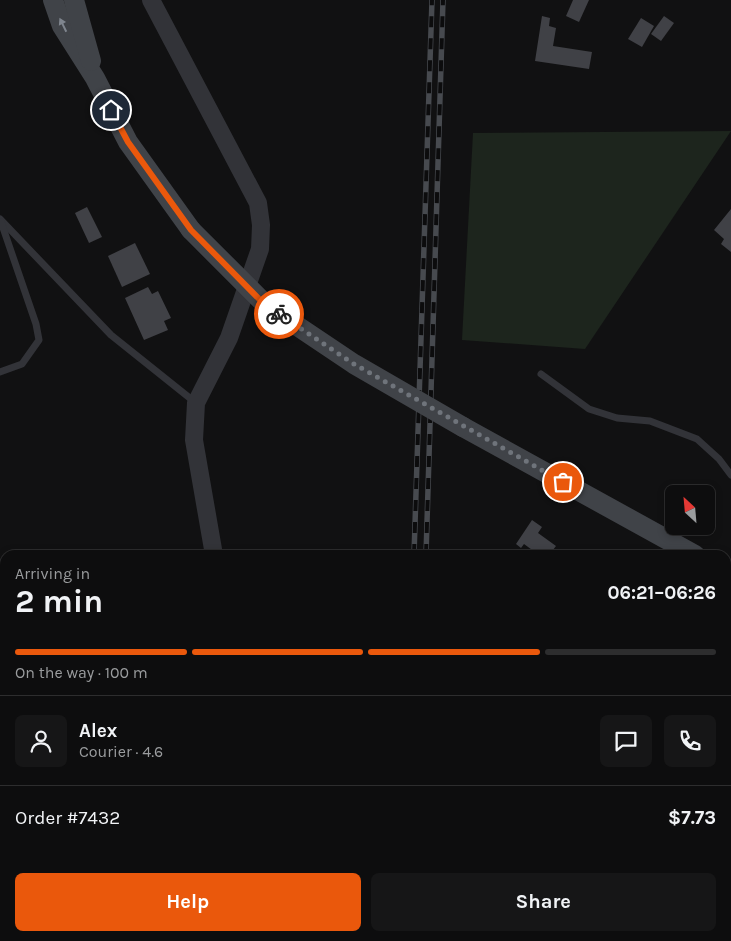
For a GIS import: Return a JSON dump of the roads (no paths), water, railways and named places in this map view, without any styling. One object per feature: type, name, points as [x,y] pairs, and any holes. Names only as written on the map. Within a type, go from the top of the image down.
[{"type":"main road","points":[[53,0],[62,26],[95,78],[128,142],[191,230],[266,306],[354,364],[686,550]]},
{"type":"main road","points":[[74,0],[81,19],[95,78]]},
{"type":"street","points":[[151,0],[258,203],[261,225],[260,250],[229,338],[196,403],[194,440],[213,550]]},
{"type":"lane","points":[[0,219],[111,335],[196,403]]},
{"type":"lane","points":[[0,219],[36,324],[39,340],[22,364],[0,372]]},
{"type":"lane","points":[[541,374],[589,409],[617,418],[650,421],[697,439],[719,459],[731,475]]},
{"type":"railway","points":[[414,550],[432,0]]},
{"type":"railway","points":[[426,550],[443,0]]}]
